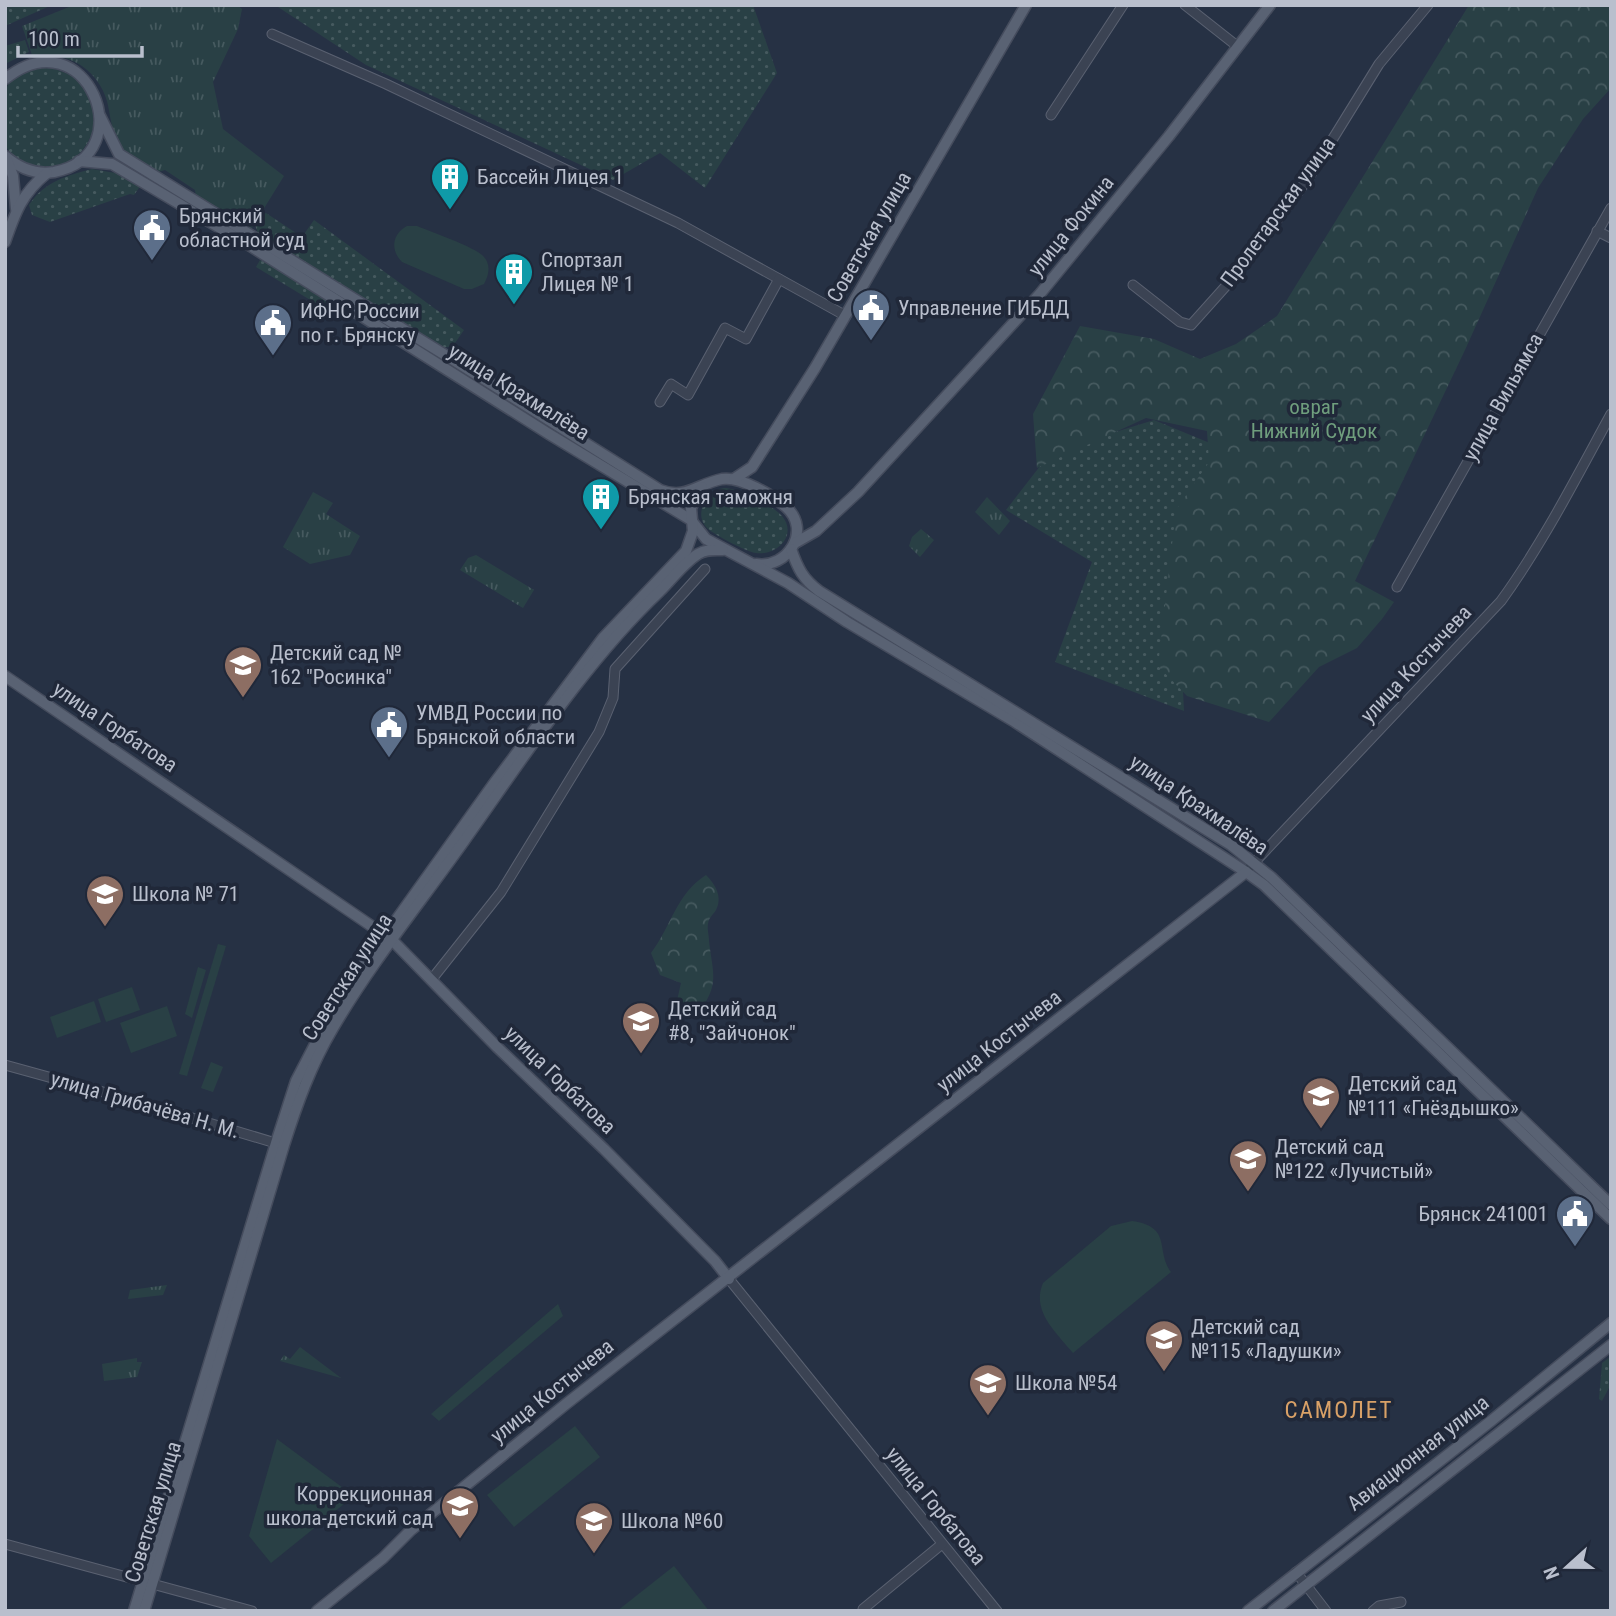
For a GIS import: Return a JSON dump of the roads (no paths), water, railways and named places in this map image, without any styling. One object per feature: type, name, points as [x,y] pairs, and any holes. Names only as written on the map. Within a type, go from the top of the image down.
[{"type":"main road","name":"Советская улица","points":[[734,479],[751,467],[846,316],[1026,5]]},
{"type":"main road","name":"улица Фокина","points":[[793,546],[816,531],[858,492],[1039,295],[1169,136],[1270,5]]},
{"type":"main road","points":[[5,79],[28,64],[41,62],[66,66],[87,81],[94,92],[100,116],[119,154],[660,490],[673,495],[711,482],[734,479],[754,487],[789,510],[796,526],[793,546],[785,557],[761,565],[752,563],[706,539],[691,520],[695,495],[702,487]]},
{"type":"main road","points":[[6,157],[20,167],[47,173],[64,170],[79,161],[93,145],[100,116]]},
{"type":"main road","points":[[6,157],[13,176],[16,209]]},
{"type":"main road","name":"улица Крахмалёва","points":[[79,161],[112,164],[252,247],[691,520]]},
{"type":"main road","points":[[5,242],[16,209],[38,180],[47,173]]},
{"type":"main road","name":"Советская улица","points":[[144,1611],[148,1582],[280,1144],[304,1085],[326,1041],[388,938],[531,733],[603,638],[686,551],[691,539],[691,520]]},
{"type":"main road","name":"улица Крахмалёва","points":[[793,546],[800,574],[819,591],[1231,845],[1274,895],[1611,1219]]},
{"type":"main road","name":"Советская улица","points":[[388,938],[626,625],[698,554],[708,550],[729,551]]},
{"type":"main road","name":"улица Крахмалёва","points":[[752,563],[1250,867],[1271,877],[1611,1205]]},
{"type":"main road","name":"улица Горбатова","points":[[5,676],[388,938],[432,979],[496,1047],[604,1149],[715,1261],[729,1279]]},
{"type":"main road","name":"улица Костычева","points":[[317,1611],[383,1558],[411,1530],[468,1483],[629,1354],[729,1279],[1250,867]]},
{"type":"main road","name":"Авиационная улица","points":[[1248,1611],[1611,1323]]},
{"type":"main road","name":"Авиационная улица","points":[[1273,1611],[1611,1345]]},
{"type":"main road","name":"Советская улица","points":[[134,1611],[148,1582]]},
{"type":"street","points":[[1052,115],[1122,5]]},
{"type":"street","points":[[1185,5],[1237,46]]},
{"type":"street","name":"Пролетарская улица","points":[[1133,285],[1180,322],[1191,325],[1234,277],[1308,179],[1379,64],[1428,5]]},
{"type":"street","points":[[272,34],[387,84],[678,223],[846,316]]},
{"type":"street","name":"улица Вильямса","points":[[1397,587],[1611,208]]},
{"type":"street","points":[[1597,231],[1611,238]]},
{"type":"street","points":[[660,402],[671,384],[688,395],[725,328],[746,339],[779,279]]},
{"type":"street","name":"улица Костычева","points":[[1250,867],[1501,601],[1550,525],[1611,414]]},
{"type":"street","points":[[432,979],[501,892],[599,732],[612,698],[615,669],[705,569]]},
{"type":"street","name":"улица Грибачёва Н. М.","points":[[5,1065],[280,1144]]},
{"type":"street","name":"улица Горбатова","points":[[729,1279],[997,1611]]},
{"type":"street","points":[[5,1544],[252,1611]]},
{"type":"street","points":[[863,1609],[942,1544]]},
{"type":"street","points":[[1296,1572],[1326,1611]]},
{"type":"street","points":[[1373,1611],[1379,1606],[1401,1602]]},
{"type":"place","name":"Бассейн Лицея 1","points":[[450,211]]},
{"type":"place","name":"Брянский областной суд","points":[[152,262]]},
{"type":"place","name":"Спортзал Лицея № 1","points":[[514,306]]},
{"type":"place","name":"Управление ГИБДД","points":[[871,342]]},
{"type":"place","name":"ИФНС России по г. Брянску","points":[[273,357]]},
{"type":"place","name":"Брянская таможня","points":[[601,531]]},
{"type":"place","name":"Детский сад № 162 \"Росинка\"","points":[[243,699]]},
{"type":"place","name":"УМВД России по Брянской области","points":[[389,759]]},
{"type":"place","name":"Школа № 71","points":[[105,928]]},
{"type":"place","name":"Детский сад #8, \"Зайчонок\"","points":[[641,1055]]},
{"type":"place","name":"Детский сад №111 «Гнёздышко»","points":[[1321,1130]]},
{"type":"place","name":"Детский сад №122 «Лучистый»","points":[[1248,1193]]},
{"type":"place","name":"Брянск 241001","points":[[1575,1248]]},
{"type":"place","name":"Детский сад №115 «Ладушки»","points":[[1164,1373]]},
{"type":"place","name":"Школа №54","points":[[988,1417]]},
{"type":"place","name":"Коррекционная школа-детский сад","points":[[460,1540]]},
{"type":"place","name":"Школа №60","points":[[594,1555]]},
{"type":"district","name":"САМОЛЕТ","points":[[1339,1410]]},
{"type":"park label","name":"овраг Нижний Судок","points":[[1314,419]]}]
